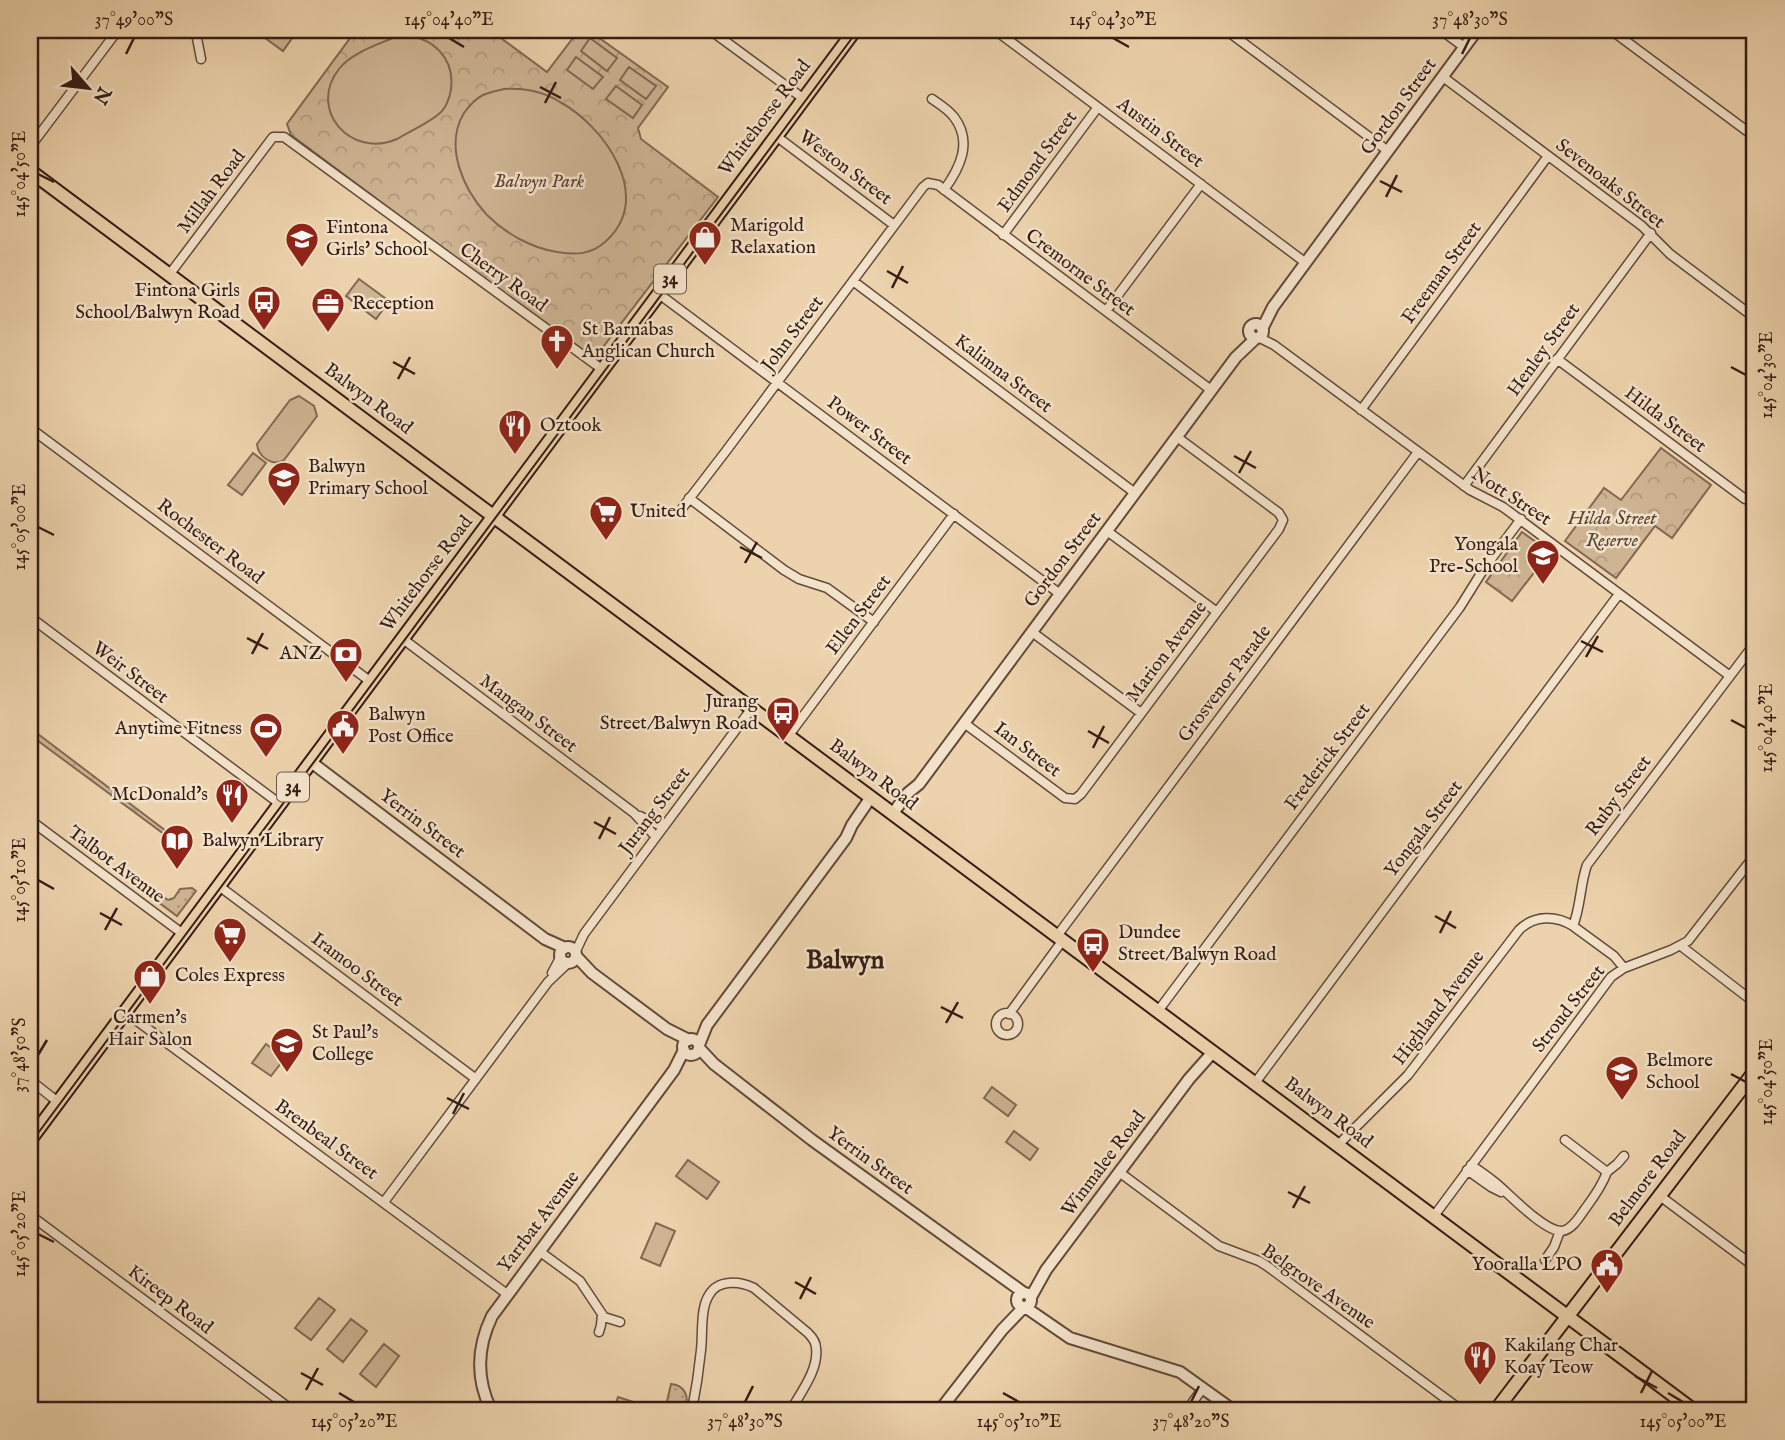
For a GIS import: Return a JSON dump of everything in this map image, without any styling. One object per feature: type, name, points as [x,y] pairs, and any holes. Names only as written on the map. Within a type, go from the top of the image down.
[{"type":"main road","name":"Whitehorse Road","points":[[30,1140],[855,30]]},
{"type":"main road","name":"Balwyn Road","points":[[30,171],[1693,1410]]},
{"type":"main road","name":"Belmore Road","points":[[1496,1410],[1753,1078]]},
{"type":"street","points":[[30,147],[118,30]]},
{"type":"street","points":[[192,30],[196,33],[201,59]]},
{"type":"street","points":[[710,30],[804,99]]},
{"type":"street","name":"Austin Street","points":[[995,30],[1306,263]]},
{"type":"street","points":[[1226,30],[1388,151]]},
{"type":"street","points":[[1441,30],[1464,47]]},
{"type":"street","name":"Gordon Street","points":[[895,815],[913,797],[919,783],[1257,332],[1478,30]]},
{"type":"street","points":[[1611,30],[1755,137]]},
{"type":"street","name":"Sevenoaks Street","points":[[1443,77],[1651,233],[1670,254],[1755,318]]},
{"type":"street","points":[[932,99],[954,117],[962,135],[960,164],[944,190]]},
{"type":"street","name":"Edmond Street","points":[[1003,235],[1098,107]]},
{"type":"street","name":"Weston Street","points":[[776,136],[894,225]]},
{"type":"street","name":"Millah Road","points":[[169,275],[272,137],[284,137]]},
{"type":"street","name":"Cherry Road","points":[[284,137],[603,370]]},
{"type":"street","name":"Freeman Street","points":[[1361,410],[1548,156]]},
{"type":"street","name":"Cremorne Street","points":[[930,182],[1211,390]]},
{"type":"street","name":"John Street","points":[[682,506],[923,187],[930,182]]},
{"type":"street","points":[[1106,311],[1201,184]]},
{"type":"street","name":"Henley Street","points":[[1464,486],[1651,233]]},
{"type":"street","name":"Kalimna Street","points":[[853,281],[1135,493]]},
{"type":"street","name":"Power Street","points":[[659,294],[1060,594]]},
{"type":"street","name":"Nott Street","points":[[1257,332],[1464,486],[1521,519],[1730,676]]},
{"type":"street","name":"Hilda Street","points":[[1557,359],[1745,499],[1755,502]]},
{"type":"street","name":"Rochester Road","points":[[30,428],[371,682]]},
{"type":"street","name":"Marion Avenue","points":[[1073,799],[1081,794],[1279,529],[1283,520],[1279,513],[1177,437]]},
{"type":"street","name":"Grosvenor Parade","points":[[1009,1014],[1060,938],[1418,452]]},
{"type":"street","points":[[689,498],[785,570],[799,579],[827,588],[874,622]]},
{"type":"street","name":"Ellen Street","points":[[789,735],[954,514]]},
{"type":"street","name":"Frederick Street","points":[[1158,1011],[1460,607],[1485,567],[1521,519]]},
{"type":"street","points":[[1107,531],[1217,612]]},
{"type":"street","name":"Yongala Street","points":[[1255,1083],[1619,594]]},
{"type":"street","name":"Weir Street","points":[[30,617],[280,804]]},
{"type":"street","points":[[1031,632],[1141,713]]},
{"type":"street","name":"Mangan Street","points":[[403,639],[634,813],[656,837]]},
{"type":"street","name":"Ruby Street","points":[[1573,926],[1585,870],[1590,860],[1755,643]]},
{"type":"street","name":"Jurang Street","points":[[384,1202],[752,708]]},
{"type":"street","name":"Ian Street","points":[[964,723],[1065,798],[1073,799]]},
{"type":"street","name":"Yerrin Street","points":[[311,762],[812,1140],[1007,1283],[1044,1319],[1070,1338],[1180,1372],[1233,1410]]},
{"type":"street","name":"Yarrbat Avenue","points":[[491,1410],[485,1398],[481,1377],[481,1345],[492,1316],[846,838],[857,828],[874,800]]},
{"type":"street","name":"Mangan Street","points":[[634,813],[663,827]]},
{"type":"street","name":"Talbot Avenue","points":[[30,820],[183,934]]},
{"type":"street","name":"Stroud Street","points":[[1434,1216],[1609,980],[1624,968],[1688,941],[1755,855]]},
{"type":"street","name":"Iramoo Street","points":[[219,886],[476,1079]]},
{"type":"street","name":"Highland Avenue","points":[[1338,1145],[1408,1075],[1519,930],[1535,920],[1547,918],[1559,919],[1573,926]]},
{"type":"street","points":[[1573,926],[1614,956],[1624,968]]},
{"type":"street","points":[[1681,946],[1755,1003]]},
{"type":"street","name":"Brenbeal Street","points":[[125,1012],[507,1294]]},
{"type":"street","name":"Winmalee Road","points":[[940,1410],[1210,1050]]},
{"type":"street","points":[[30,1080],[58,1101]]},
{"type":"street","points":[[1565,1140],[1606,1172]]},
{"type":"street","points":[[1469,1167],[1495,1182],[1531,1216],[1560,1231],[1570,1227],[1582,1213],[1602,1185],[1606,1172],[1624,1156]]},
{"type":"street","name":"Belgrove Avenue","points":[[1119,1172],[1219,1246],[1267,1266],[1461,1410]]},
{"type":"street","points":[[1660,1196],[1755,1267]]},
{"type":"street","name":"Kireep Road","points":[[30,1215],[292,1410]]},
{"type":"street","points":[[1545,1260],[1555,1247],[1560,1231]]},
{"type":"street","points":[[539,1251],[580,1281],[602,1314],[620,1322]]},
{"type":"street","points":[[692,1410],[708,1296],[714,1289],[729,1282],[754,1288],[814,1340],[816,1348],[812,1372],[791,1410]]},
{"type":"street","points":[[599,1332],[602,1314]]},
{"type":"street","points":[[1187,1410],[1203,1388]]},
{"type":"street","points":[[1669,1410],[1678,1399]]},
{"type":"green space","points":[[254,30],[289,30],[295,34],[283,51]]},
{"type":"green space","name":"Balwyn Park","points":[[356,30],[490,30],[547,72],[579,30],[588,30],[668,87],[638,128],[641,139],[718,197],[593,360],[291,135],[287,124]]},
{"type":"green space","points":[[403,36],[423,40],[439,51],[445,59],[451,78],[446,105],[430,120],[397,139],[380,143],[364,142],[350,136],[339,127],[331,114],[328,100],[330,85],[339,69],[350,58],[373,46]]},
{"type":"green space","points":[[590,38],[617,58],[607,71],[581,51]]},
{"type":"green space","points":[[576,57],[603,77],[593,89],[567,70]]},
{"type":"green space","points":[[629,67],[656,86],[646,99],[620,80]]},
{"type":"green space","points":[[616,86],[642,105],[633,118],[606,99]]},
{"type":"green space","points":[[504,89],[533,91],[560,102],[577,113],[607,145],[618,164],[625,184],[626,204],[620,223],[606,241],[595,249],[577,254],[564,253],[528,243],[494,222],[470,193],[456,153],[458,126],[464,113],[477,99]]},
{"type":"green space","points":[[359,279],[389,301],[376,319],[346,296]]},
{"type":"green space","points":[[299,396],[314,406],[317,416],[284,460],[275,462],[263,457],[257,444],[290,400]]},
{"type":"green space","name":"Hilda Street Reserve","points":[[1661,448],[1711,485],[1672,538],[1655,526],[1616,578],[1565,541],[1604,488],[1621,500]]},
{"type":"green space","points":[[253,453],[266,463],[242,495],[228,485]]},
{"type":"green space","points":[[1522,532],[1550,552],[1512,601],[1486,582]]},
{"type":"green space","points":[[30,728],[166,831],[164,834],[30,735]]},
{"type":"green space","points":[[192,888],[196,891],[177,916],[158,902],[162,896],[168,900],[174,898],[180,889]]},
{"type":"green space","points":[[266,1044],[285,1058],[271,1076],[252,1063]]},
{"type":"green space","points":[[992,1087],[1016,1105],[1008,1116],[984,1098]]},
{"type":"green space","points":[[1014,1131],[1038,1149],[1030,1160],[1006,1142]]},
{"type":"green space","points":[[688,1160],[719,1182],[707,1199],[676,1176]]},
{"type":"green space","points":[[656,1223],[675,1231],[660,1266],[641,1258]]},
{"type":"green space","points":[[319,1298],[335,1310],[311,1340],[295,1328]]},
{"type":"green space","points":[[351,1319],[367,1331],[343,1362],[327,1349]]},
{"type":"green space","points":[[384,1344],[399,1356],[376,1387],[360,1374]]},
{"type":"green space","points":[[671,1384],[679,1386],[686,1395],[685,1407],[680,1410],[665,1410]]},
{"type":"green space","points":[[618,1397],[655,1409],[655,1410],[614,1410]]},
{"type":"tram line","points":[[30,1144],[858,30]]},
{"type":"place","name":"Marigold Relaxation","points":[[705,267]]},
{"type":"place","name":"Fintona Girls' School","points":[[302,269]]},
{"type":"place","name":"Fintona Girls School/Balwyn Road","points":[[264,332]]},
{"type":"place","name":"Reception","points":[[328,334]]},
{"type":"place","name":"St Barnabas Anglican Church","points":[[557,371]]},
{"type":"place","name":"Oztook","points":[[515,456]]},
{"type":"place","name":"Balwyn Primary School","points":[[284,508]]},
{"type":"place","name":"United","points":[[606,542]]},
{"type":"place","name":"Yongala Pre-School","points":[[1543,586]]},
{"type":"place","name":"ANZ","points":[[346,684]]},
{"type":"place","name":"Jurang Street/Balwyn Road","points":[[783,743]]},
{"type":"place","name":"Balwyn Post Office","points":[[343,756]]},
{"type":"place","name":"Anytime Fitness","points":[[266,759]]},
{"type":"place","name":"McDonald's","points":[[232,825]]},
{"type":"place","name":"Balwyn Library","points":[[177,871]]},
{"type":"place","name":"Coles Express","points":[[230,964]]},
{"type":"place","name":"Dundee Street/Balwyn Road","points":[[1093,974]]},
{"type":"place","name":"Carmen's Hair Salon","points":[[150,1006]]},
{"type":"place","name":"St Paul's College","points":[[287,1074]]},
{"type":"place","name":"Belmore School","points":[[1622,1102]]},
{"type":"place","name":"Yooralla LPO","points":[[1607,1295]]},
{"type":"place","name":"Kakilang Char Koay Teow","points":[[1480,1387]]},
{"type":"district","name":"Balwyn","points":[[845,960]]}]
